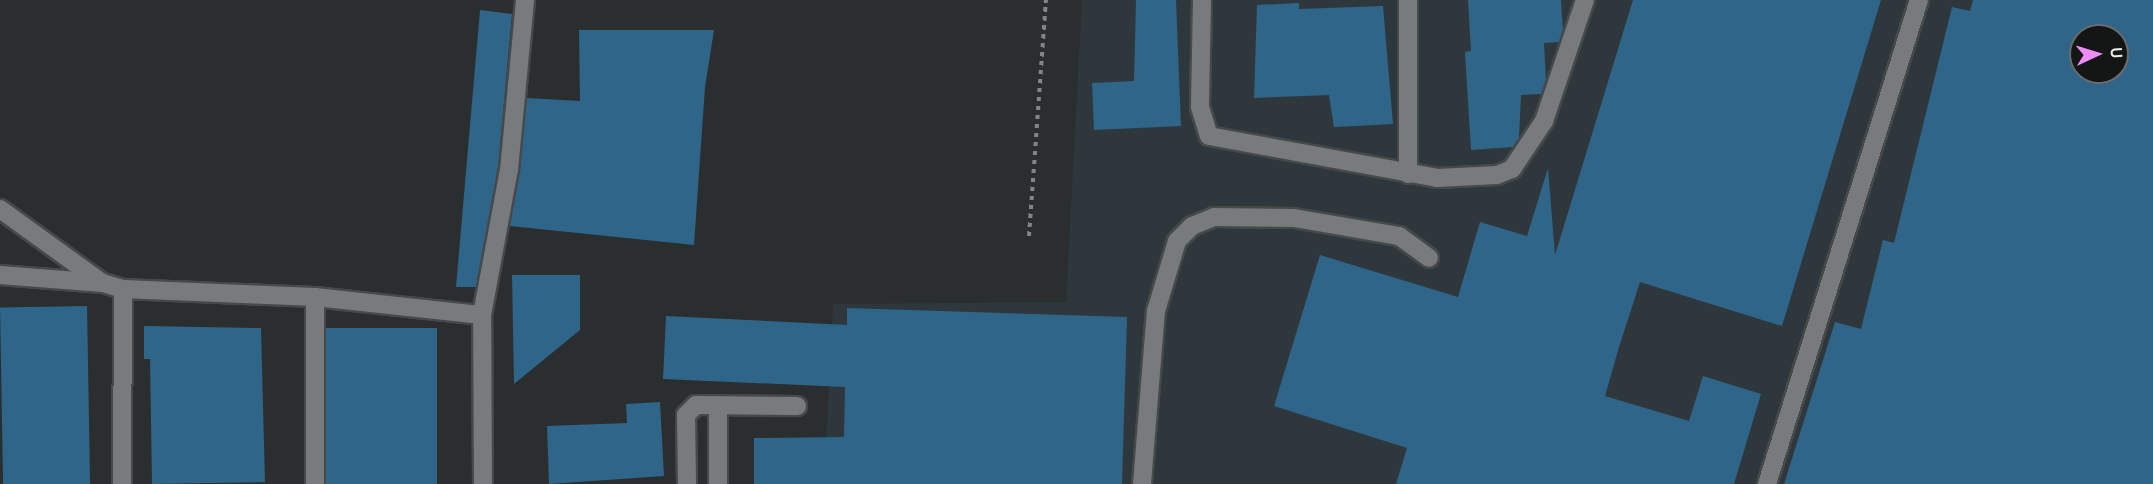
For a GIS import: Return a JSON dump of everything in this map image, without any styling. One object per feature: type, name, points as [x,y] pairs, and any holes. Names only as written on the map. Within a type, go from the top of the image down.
[{"type":"street","points":[[483,484],[482,315],[509,170],[525,0]]},
{"type":"street","points":[[1202,0],[1200,107],[1209,136],[1408,174],[1497,175],[1512,169],[1544,121],[1585,0]]},
{"type":"street","points":[[1408,0],[1408,174]]},
{"type":"street","points":[[1767,484],[1918,0]]},
{"type":"street","points":[[0,209],[103,283]]},
{"type":"street","points":[[1142,484],[1156,311],[1177,241],[1192,226],[1215,217],[1294,218],[1399,236],[1429,258]]},
{"type":"street","points":[[0,275],[103,283],[123,289],[315,297],[482,315]]},
{"type":"street","points":[[122,484],[123,289]]},
{"type":"street","points":[[315,297],[315,484]]},
{"type":"street","points":[[687,484],[686,415],[696,405],[796,406]]},
{"type":"street","points":[[718,406],[718,484]]},
{"type":"path","points":[[1029,236],[1046,0]]},
{"type":"shaded area","points":[[1082,0],[2153,0],[2153,484],[824,484],[833,304],[1066,302]]},
{"type":"building","points":[[1136,0],[1176,0],[1181,126],[1094,130],[1092,83],[1134,81]]},
{"type":"building","points":[[1468,0],[1561,0],[1563,31],[1559,42],[1544,43],[1546,80],[1541,94],[1521,95],[1519,138],[1513,147],[1471,150],[1465,52],[1471,51]]},
{"type":"building","points":[[1633,0],[1881,0],[1782,326],[1640,282],[1619,347],[1605,396],[1689,421],[1703,376],[1761,394],[1734,484],[1396,484],[1407,448],[1274,406],[1320,255],[1458,297],[1480,222],[1527,236],[1548,168],[1555,255]]},
{"type":"building","points":[[1973,0],[2153,0],[2153,484],[1784,484],[1835,322],[1861,329],[1883,240],[1894,243],[1952,7],[1970,11]]},
{"type":"building","points":[[1299,3],[1299,9],[1383,6],[1393,124],[1334,127],[1329,95],[1254,98],[1257,5]]},
{"type":"building","points":[[480,10],[512,14],[498,168],[476,287],[456,287]]},
{"type":"building","points":[[579,30],[714,30],[705,87],[694,245],[510,226],[527,98],[580,101]]},
{"type":"building","points":[[512,275],[580,275],[580,330],[514,384]]},
{"type":"building","points":[[87,306],[90,484],[3,484],[0,308]]},
{"type":"building","points":[[847,308],[1127,317],[1122,484],[754,484],[754,438],[844,437],[845,387],[663,379],[666,316],[847,325]]},
{"type":"building","points":[[144,326],[261,328],[265,482],[152,484],[150,359],[144,359]]},
{"type":"building","points":[[326,328],[437,328],[437,484],[326,484]]},
{"type":"building","points":[[660,402],[664,476],[549,484],[547,426],[627,423],[626,404]]}]
